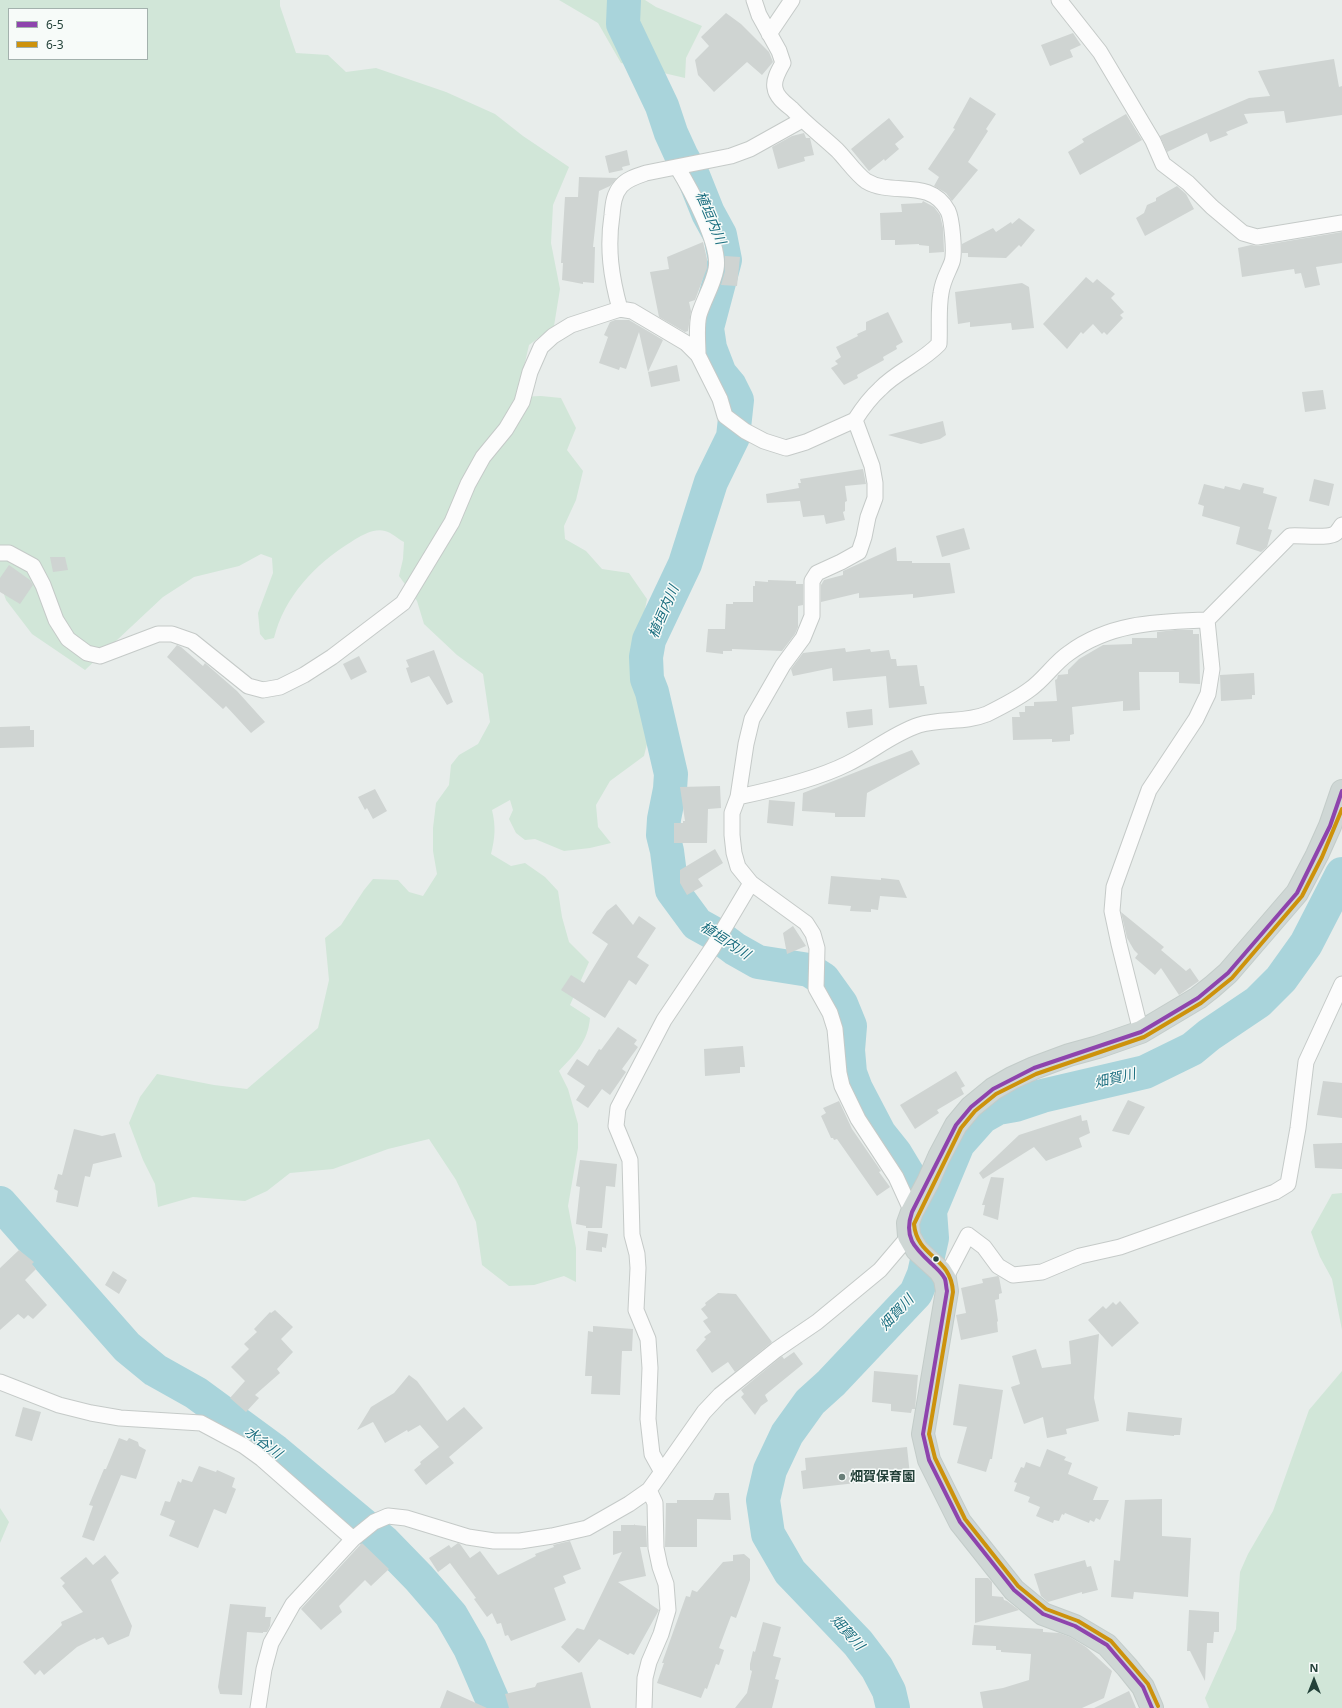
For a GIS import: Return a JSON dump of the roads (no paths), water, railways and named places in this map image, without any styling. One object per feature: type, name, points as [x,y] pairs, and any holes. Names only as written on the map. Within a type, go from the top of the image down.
[{"type":"main road","points":[[1152,1708],[1143,1687],[1107,1645],[1075,1626],[1043,1614],[1014,1590],[960,1522],[929,1460],[923,1434],[945,1312],[947,1291],[943,1275],[913,1243],[908,1223],[956,1125],[971,1107],[993,1089],[1034,1068],[1068,1055],[1098,1047],[1140,1032],[1198,998],[1228,973],[1297,893],[1327,833],[1342,791]]},
{"type":"street","points":[[0,553],[9,553],[33,566],[43,585],[56,620],[68,639],[87,653],[100,656],[158,634],[172,634],[192,641],[248,686],[263,690],[280,687],[304,675],[332,657],[403,603],[452,522],[468,484],[483,457],[506,429],[522,402],[530,372],[541,348],[553,336],[571,326],[620,309],[632,311],[658,325],[686,343],[698,355],[720,399],[726,416],[745,431],[764,442],[786,448],[806,442],[855,420],[865,405],[880,388],[932,352],[939,344],[943,280],[953,261],[952,233],[949,212],[942,201],[929,192],[878,186],[866,180],[823,136],[802,120],[778,96],[774,88],[776,76],[783,63],[779,51],[759,15],[754,0]]},
{"type":"street","points":[[769,34],[792,0]]},
{"type":"street","points":[[1059,0],[1100,52],[1153,141],[1163,164],[1188,183],[1212,207],[1243,233],[1257,237],[1342,222]]},
{"type":"street","points":[[620,309],[613,286],[610,261],[610,225],[615,196],[620,187],[634,177],[731,156],[750,149],[802,120]]},
{"type":"street","points":[[677,167],[688,185],[711,235],[717,260],[716,269],[699,316],[698,355]]},
{"type":"street","points":[[855,420],[872,466],[875,483],[875,498],[868,517],[859,552],[817,573],[812,581],[812,616],[803,638],[783,665],[752,720],[746,744],[738,797],[732,812],[734,853],[738,867],[752,883],[806,923],[813,934],[817,948],[816,988],[830,1013],[835,1029],[839,1073],[842,1086],[858,1119],[896,1177],[918,1200]]},
{"type":"street","points":[[738,797],[790,784],[847,764],[892,737],[920,725],[947,720],[965,720],[986,714],[1030,690],[1068,653],[1109,632],[1125,627],[1160,622],[1207,620],[1290,536],[1328,536],[1335,534],[1342,525]]},
{"type":"street","points":[[1140,1032],[1112,912],[1114,887],[1149,790],[1196,718],[1208,694],[1212,669],[1207,620]]},
{"type":"street","points":[[662,1472],[652,1454],[648,1419],[650,1368],[648,1339],[636,1310],[638,1268],[632,1235],[630,1160],[616,1126],[618,1108],[664,1020],[713,948],[752,883]]},
{"type":"street","points":[[943,1275],[968,1235],[984,1247],[998,1266],[1014,1275],[1042,1272],[1080,1256],[1120,1246],[1275,1192],[1288,1184],[1298,1128],[1306,1062],[1342,984]]},
{"type":"street","points":[[258,1708],[264,1669],[271,1643],[293,1604],[353,1539],[374,1522],[388,1516],[406,1518],[468,1537],[494,1541],[520,1541],[587,1528],[629,1504],[649,1490],[704,1412],[720,1395],[776,1350],[816,1322],[913,1243]]},
{"type":"street","points":[[0,1382],[60,1405],[91,1413],[120,1418],[201,1423],[244,1446],[262,1459],[353,1539]]},
{"type":"street","points":[[644,1708],[645,1678],[649,1662],[661,1634],[668,1610],[666,1584],[656,1548],[654,1503],[649,1490]]},
{"type":"waterway","name":"植垣内川","points":[[624,0],[623,24],[662,106],[671,133],[682,157],[694,178],[708,213],[720,235],[725,260],[707,328],[710,348],[720,374],[730,386],[737,400],[733,437],[711,482],[685,564],[649,640],[646,657],[647,679],[652,692],[671,774],[663,835],[667,851],[672,890],[697,924],[715,934],[735,949],[758,962],[809,970],[823,979],[841,1004],[850,1026],[848,1050],[850,1073],[856,1089],[879,1133],[895,1153],[930,1211]]},
{"type":"waterway","name":"畑賀川","points":[[893,1708],[889,1691],[877,1668],[858,1643],[790,1572],[768,1534],[763,1500],[770,1470],[787,1434],[810,1402],[831,1383],[916,1293],[924,1274],[932,1238],[930,1211],[958,1144],[982,1117],[998,1108],[1145,1072],[1192,1049],[1209,1035],[1258,1002],[1281,979],[1306,944],[1342,874]]},
{"type":"waterway","name":"水谷川","points":[[0,1203],[127,1347],[155,1370],[196,1393],[275,1451],[384,1542],[419,1578],[451,1615],[470,1648],[496,1708]]},
{"type":"place","name":"畑賀保育園","points":[[842,1477]]}]
